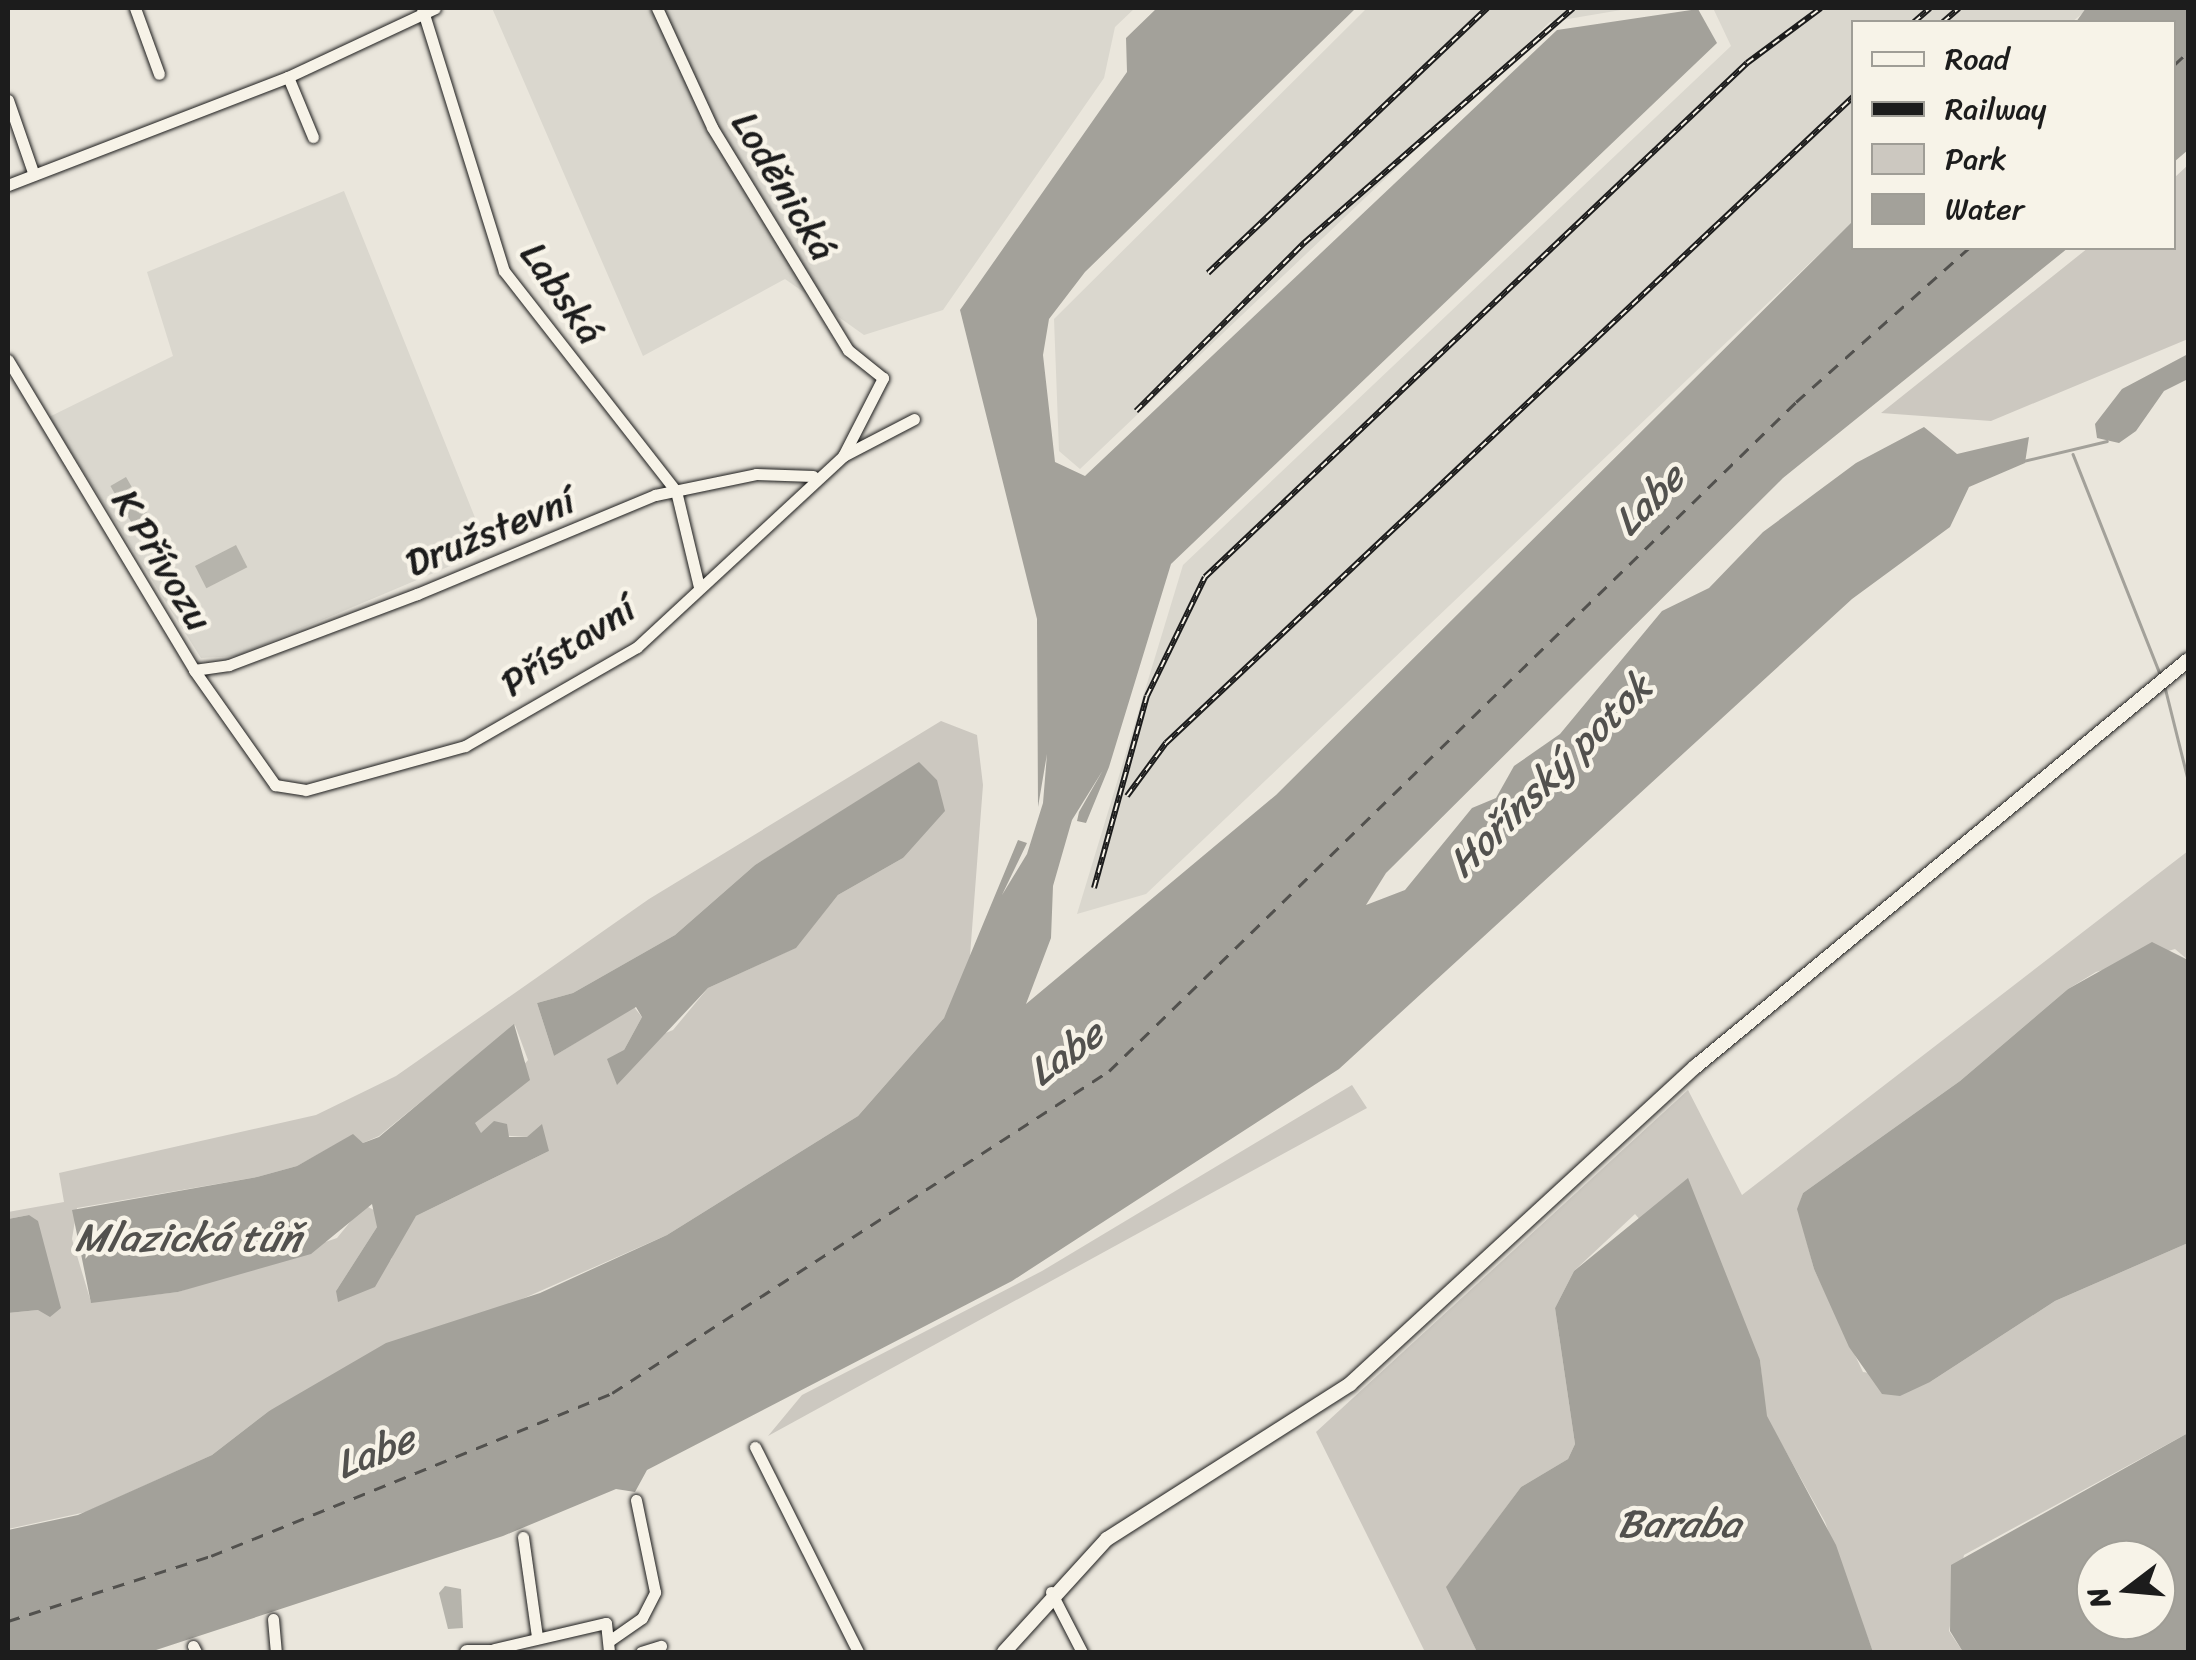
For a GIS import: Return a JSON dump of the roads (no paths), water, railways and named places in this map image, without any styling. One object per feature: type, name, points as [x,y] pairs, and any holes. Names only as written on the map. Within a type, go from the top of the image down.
[{"type":"street","points":[[135,8],[158,74]]},
{"type":"street","name":"Loděnická","points":[[657,8],[712,126],[848,350],[883,378]]},
{"type":"street","points":[[8,185],[288,77],[427,10]]},
{"type":"street","name":"Labská","points":[[427,10],[504,271],[676,491],[699,587]]},
{"type":"street","points":[[288,77],[312,137]]},
{"type":"street","points":[[8,100],[34,174]]},
{"type":"street","name":"K Přívozu","points":[[8,360],[194,670],[274,785]]},
{"type":"street","name":"Přístavní","points":[[843,456],[883,378]]},
{"type":"street","name":"Přístavní","points":[[274,785],[306,790],[465,746],[636,646],[813,476],[914,419]]},
{"type":"street","name":"Družstevní","points":[[194,670],[229,665],[676,491],[756,474],[813,476]]},
{"type":"street","points":[[1004,1652],[1051,1592],[1120,1530],[1350,1384],[1696,1067],[2188,660]]},
{"type":"street","points":[[755,1447],[858,1652]]},
{"type":"street","points":[[609,1647],[642,1618],[655,1592],[636,1500]]},
{"type":"street","points":[[524,1536],[537,1637]]},
{"type":"street","points":[[1051,1592],[1082,1652]]},
{"type":"street","points":[[274,1618],[276,1652]]},
{"type":"street","points":[[466,1652],[497,1651],[537,1637],[606,1624],[609,1647]]},
{"type":"street","points":[[641,1652],[661,1646]]},
{"type":"water","name":"Labe","points":[[1157,8],[1356,8],[1085,272],[1049,319],[1043,355],[1055,462],[1085,476],[1557,30],[1698,9],[1717,43],[1171,564],[1109,767],[1086,823],[1077,821],[1079,812],[1103,770],[1072,820],[1053,886],[1051,938],[1026,1004],[1276,795],[1851,223],[1851,250],[2066,250],[1783,478],[1386,873],[1366,905],[1405,890],[1472,808],[1496,798],[1514,766],[1560,734],[1662,611],[1709,588],[1763,532],[1856,463],[1924,427],[1957,454],[2029,437],[2025,463],[1969,487],[1950,527],[1852,599],[1339,1069],[1012,1281],[647,1470],[635,1492],[616,1489],[503,1536],[150,1652],[8,1652],[8,1530],[78,1515],[212,1455],[269,1411],[386,1343],[540,1293],[667,1235],[858,1116],[944,1018],[1018,840],[1027,843],[1002,895],[1027,854],[1043,803],[1047,754],[1038,807],[1037,619],[960,310],[1127,72],[1126,38]]},
{"type":"water","points":[[2086,8],[2188,8],[2188,150],[2176,160],[2176,20],[2077,20]]},
{"type":"water","points":[[2188,354],[2188,379],[2164,391],[2136,431],[2119,443],[2097,438],[2095,424],[2122,389]]},
{"type":"water","points":[[919,762],[937,780],[945,811],[903,858],[838,895],[796,948],[708,988],[617,1085],[607,1059],[624,1050],[642,1017],[636,1007],[554,1056],[537,1003],[573,993],[675,935],[755,865]]},
{"type":"water","points":[[2152,942],[2188,960],[2188,1243],[2055,1301],[1930,1382],[1900,1396],[1882,1394],[1849,1347],[1814,1269],[1797,1209],[1803,1193],[1960,1081],[2068,989]]},
{"type":"water","name":"Mlazická tůň","points":[[514,1024],[530,1080],[475,1123],[481,1133],[494,1121],[507,1124],[509,1137],[527,1137],[542,1124],[549,1151],[416,1216],[375,1287],[338,1302],[336,1291],[377,1227],[372,1204],[311,1254],[178,1292],[91,1303],[72,1210],[257,1177],[297,1166],[353,1134],[363,1143],[379,1137]]},
{"type":"water","name":"Baraba","points":[[1688,1178],[1760,1360],[1767,1416],[1836,1545],[1873,1652],[1477,1652],[1446,1587],[1521,1487],[1568,1459],[1575,1444],[1555,1308],[1574,1271]]},
{"type":"water","name":"Mlazická tůň","points":[[29,1215],[38,1221],[61,1308],[50,1317],[38,1310],[8,1313],[8,1219]]},
{"type":"water","points":[[2188,1433],[2188,1652],[1963,1652],[1950,1631],[1951,1565]]},
{"type":"waterway","name":"Hořínský potok","points":[[2023,461],[2107,441]]},
{"type":"waterway","points":[[2073,454],[2160,674]]},
{"type":"waterway","points":[[2165,687],[2188,779]]},
{"type":"railway","points":[[1208,273],[1487,8]]},
{"type":"railway","points":[[1136,411],[1304,243],[1573,8]]},
{"type":"railway","points":[[1094,888],[1147,696],[1205,577],[1747,63],[1821,8]]},
{"type":"railway","points":[[1916,20],[1930,8]]},
{"type":"railway","points":[[1945,20],[1959,8]]},
{"type":"railway","points":[[1127,796],[1166,743],[1851,99]]}]
